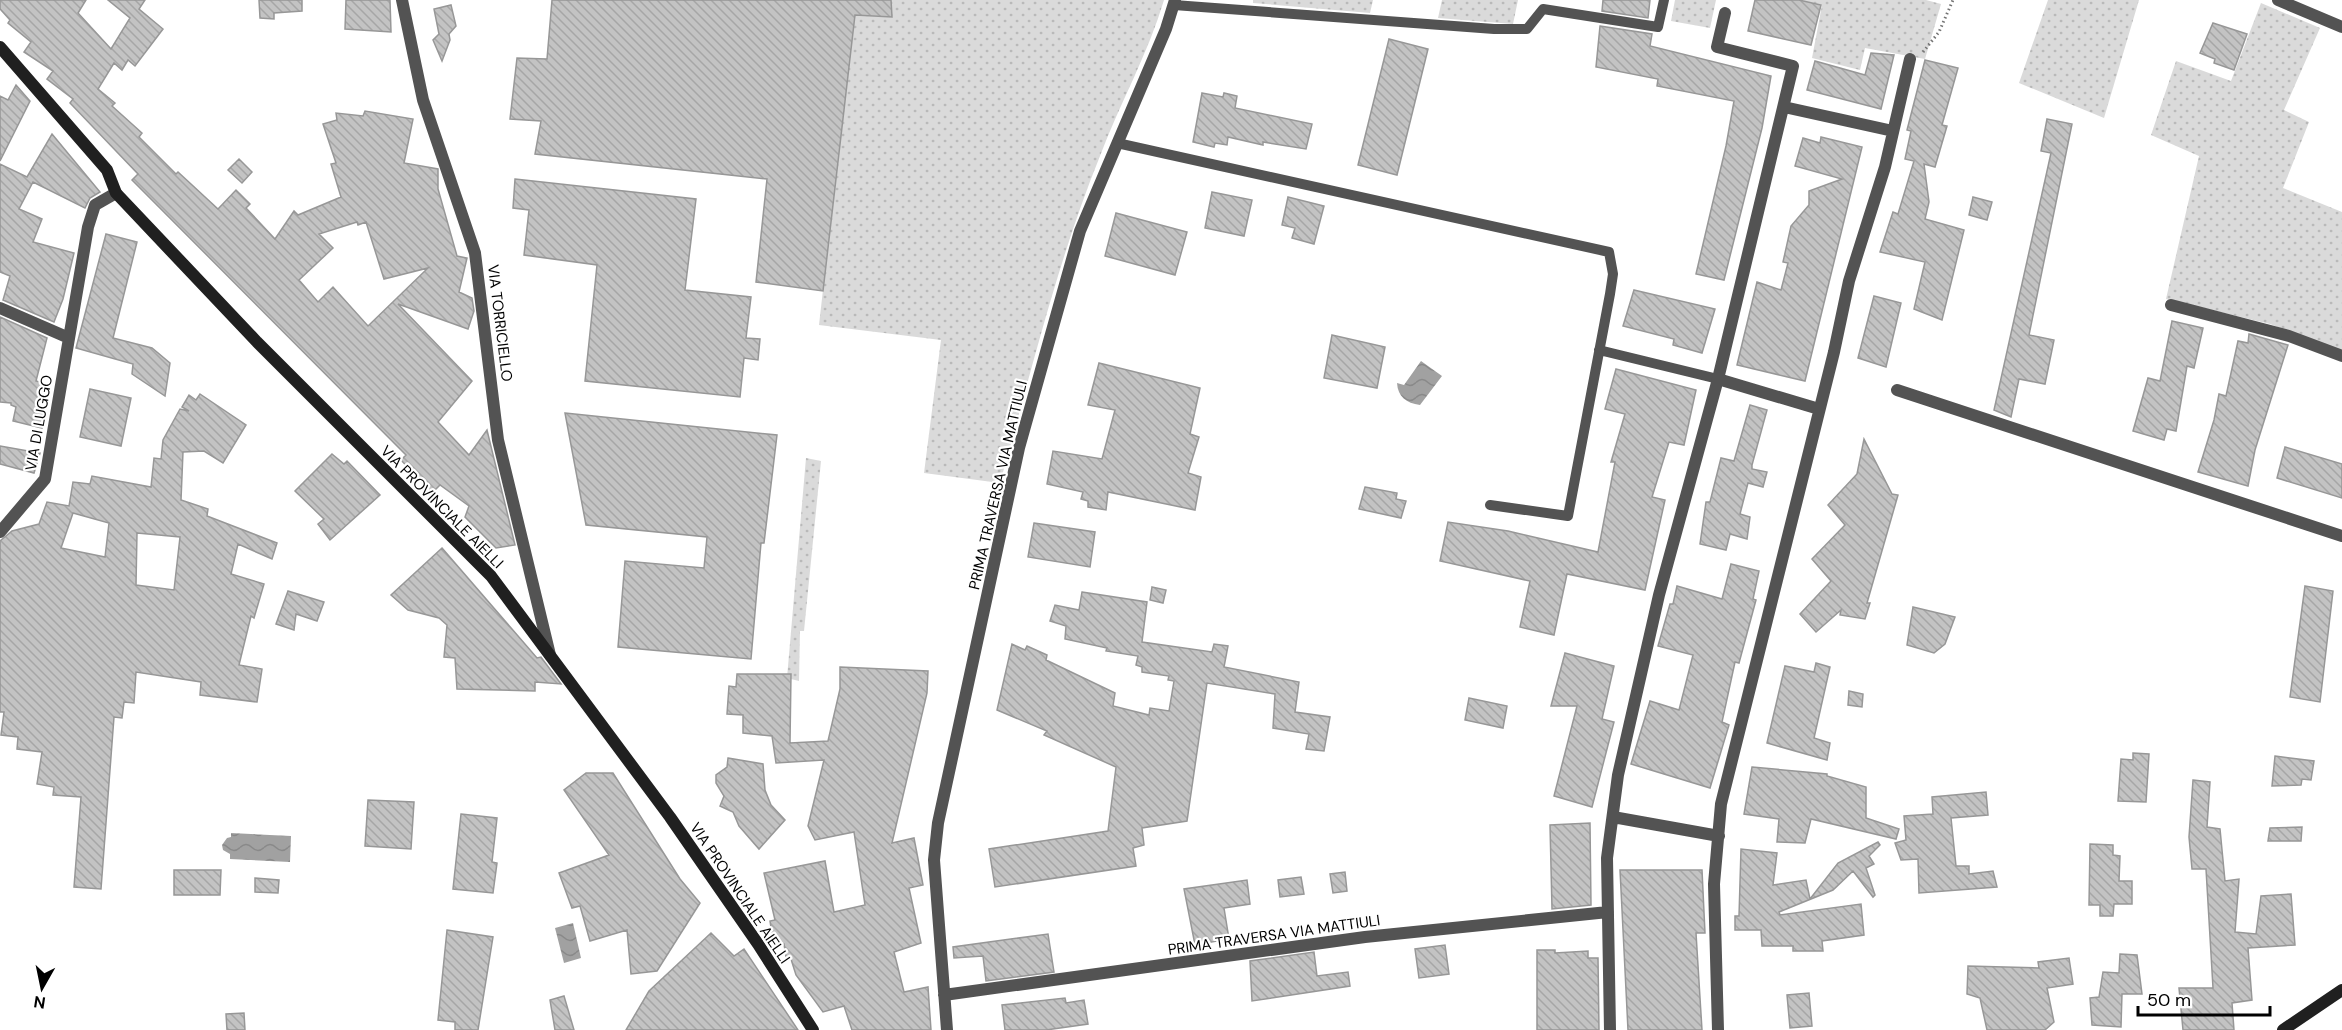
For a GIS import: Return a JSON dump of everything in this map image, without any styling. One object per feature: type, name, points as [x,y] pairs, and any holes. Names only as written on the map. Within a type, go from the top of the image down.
[{"type":"street","name":"VIA TORRICIELLO","points":[[402,0],[423,100],[475,253],[498,440],[550,655]]},
{"type":"street","points":[[2278,0],[2342,27]]},
{"type":"street","name":"PRIMA TRAVERSA VIA MATTIULI","points":[[947,1030],[934,860],[938,823],[1019,448],[1080,231],[1175,3]]},
{"type":"street","points":[[1610,1030],[1607,858],[1618,775],[1659,595],[1718,379],[1793,66],[1717,47],[1725,13]]},
{"type":"street","name":"VIA PROVINCIALE AIELLI","points":[[0,47],[106,170],[116,193],[257,342],[491,576],[670,817],[758,944],[813,1030]]},
{"type":"street","points":[[1718,1030],[1714,884],[1721,804],[1849,281],[1885,166],[1910,59]]},
{"type":"street","points":[[1784,107],[1893,131]]},
{"type":"street","name":"VIA DI LUGGO","points":[[0,532],[45,479],[92,216],[95,205],[116,193]]},
{"type":"street","points":[[2171,305],[2289,336],[2342,356]]},
{"type":"street","points":[[0,308],[69,338]]},
{"type":"street","points":[[1718,379],[1819,409]]},
{"type":"street","points":[[1897,390],[2342,536]]},
{"type":"street","points":[[1613,817],[1719,836]]},
{"type":"street","name":"PRIMA TRAVERSA VIA MATTIULI","points":[[944,995],[1365,937],[1608,912]]},
{"type":"street","points":[[2283,1030],[2342,990]]},
{"type":"lane","points":[[1175,3],[1494,30],[1527,29],[1543,9],[1560,9],[1658,27],[1664,0]]},
{"type":"lane","points":[[1118,143],[1609,252],[1613,274],[1568,516],[1490,505]]},
{"type":"lane","points":[[1599,350],[1718,379]]},
{"type":"path","points":[[1910,59],[1929,47],[1940,32],[1953,0]]},
{"type":"shaded area","points":[[856,0],[1164,0],[1150,40],[1100,156],[1071,236],[1000,483],[924,473],[941,340],[819,325]]},
{"type":"shaded area","points":[[1253,0],[1373,0],[1370,13],[1253,3]]},
{"type":"shaded area","points":[[1442,0],[1518,0],[1513,24],[1438,18]]},
{"type":"shaded area","points":[[1675,0],[1716,0],[1710,28],[1671,21]]},
{"type":"shaded area","points":[[1797,0],[1926,0],[1941,4],[1925,59],[1865,48],[1860,70],[1812,58],[1822,5]]},
{"type":"shaded area","points":[[2048,0],[2139,0],[2104,118],[2019,83]]},
{"type":"shaded area","points":[[2261,3],[2320,28],[2284,110],[2309,122],[2283,188],[2342,212],[2342,352],[2270,324],[2166,299],[2199,156],[2151,135],[2176,61],[2231,81]]},
{"type":"shaded area","points":[[806,458],[821,461],[804,631],[800,631],[799,681],[787,678]]},
{"type":"water","points":[[1421,361],[1442,376],[1420,405],[1404,398],[1399,392],[1397,383],[1404,385]]},
{"type":"water","points":[[231,833],[291,836],[290,862],[230,859],[230,854],[223,850],[222,845],[227,838],[231,837]]},
{"type":"water","points":[[573,923],[581,958],[564,963],[555,928]]},
{"type":"building","points":[[0,0],[86,0],[78,13],[111,49],[130,18],[108,0],[145,0],[139,9],[163,29],[135,66],[128,60],[122,70],[114,63],[98,89],[115,103],[112,106],[142,133],[139,137],[176,174],[178,172],[218,209],[236,190],[250,204],[246,208],[275,239],[294,211],[298,215],[341,197],[331,164],[336,163],[323,124],[337,120],[336,113],[363,116],[365,111],[413,119],[404,163],[438,169],[438,189],[457,256],[467,258],[459,292],[472,298],[474,311],[468,329],[398,304],[472,381],[438,422],[469,455],[487,430],[515,545],[496,548],[465,517],[469,506],[440,485],[432,493],[401,460],[406,455],[132,180],[138,174],[70,103],[73,99],[47,79],[53,71],[24,52],[31,42],[8,23],[10,20],[0,9]],"holes":[[[357,222],[358,225],[366,222],[384,279],[428,268],[368,326],[333,287],[318,302],[299,280],[333,248],[319,234]]]},
{"type":"building","points":[[259,0],[302,0],[302,11],[274,13],[274,19],[260,18]]},
{"type":"building","points":[[346,0],[390,0],[391,32],[345,29]]},
{"type":"building","points":[[552,0],[891,0],[892,17],[855,15],[823,291],[756,282],[767,179],[535,154],[541,121],[510,119],[517,58],[547,59]]},
{"type":"building","points":[[1603,0],[1650,0],[1648,18],[1602,11]]},
{"type":"building","points":[[1755,0],[1799,0],[1821,5],[1811,45],[1748,31]]},
{"type":"building","points":[[451,5],[456,26],[449,34],[450,40],[442,61],[433,40],[439,34],[434,9]]},
{"type":"building","points":[[2213,23],[2247,34],[2234,70],[2214,63],[2215,59],[2200,53]]},
{"type":"building","points":[[1600,26],[1652,34],[1650,46],[1771,76],[1762,128],[1724,280],[1696,274],[1726,146],[1734,101],[1657,86],[1658,79],[1596,67]]},
{"type":"building","points":[[1389,39],[1428,49],[1397,175],[1358,165]]},
{"type":"building","points":[[1871,53],[1894,55],[1881,109],[1807,90],[1815,61],[1865,75]]},
{"type":"building","points":[[1925,60],[1958,68],[1942,125],[1947,126],[1935,167],[1924,164],[1929,202],[1925,219],[1964,230],[1942,320],[1914,309],[1925,262],[1880,252],[1893,212],[1898,214],[1914,161],[1905,159],[1911,131],[1907,130]]},
{"type":"building","points":[[16,85],[30,101],[0,161],[0,96],[8,100]]},
{"type":"building","points":[[1202,93],[1223,97],[1224,93],[1237,96],[1235,108],[1312,124],[1306,149],[1263,142],[1263,145],[1228,137],[1227,145],[1215,143],[1214,147],[1193,142]]},
{"type":"building","points":[[2047,119],[2072,124],[2029,335],[2054,340],[2045,384],[2019,379],[2011,417],[1994,410],[2051,153],[2041,151]]},
{"type":"building","points":[[52,134],[100,192],[90,198],[85,208],[33,182],[19,209],[42,219],[33,242],[74,253],[63,299],[54,322],[3,300],[10,276],[0,272],[0,164],[27,177]]},
{"type":"building","points":[[1821,137],[1862,147],[1805,381],[1737,365],[1757,282],[1781,290],[1788,263],[1783,262],[1791,226],[1809,205],[1809,191],[1842,179],[1795,166],[1803,138],[1820,143]]},
{"type":"building","points":[[239,159],[252,172],[242,183],[228,170]]},
{"type":"building","points":[[515,179],[696,199],[685,290],[751,297],[746,338],[760,339],[758,360],[744,358],[740,397],[585,381],[597,265],[524,255],[529,210],[513,208]]},
{"type":"building","points":[[1212,192],[1252,200],[1244,236],[1205,228]]},
{"type":"building","points":[[1288,197],[1324,206],[1314,244],[1292,238],[1295,228],[1282,225]]},
{"type":"building","points":[[1973,197],[1992,202],[1987,220],[1969,215]]},
{"type":"building","points":[[1116,213],[1187,232],[1175,275],[1105,256]]},
{"type":"building","points":[[106,234],[137,242],[113,338],[152,348],[170,363],[165,396],[132,374],[133,364],[76,348]]},
{"type":"building","points":[[1634,290],[1715,309],[1702,353],[1673,345],[1674,339],[1623,326]]},
{"type":"building","points":[[1874,296],[1901,303],[1886,367],[1858,358]]},
{"type":"building","points":[[0,317],[47,338],[36,381],[50,385],[42,428],[13,421],[16,407],[11,403],[0,402]]},
{"type":"building","points":[[2172,321],[2203,328],[2194,368],[2187,366],[2176,431],[2167,429],[2164,440],[2133,431],[2148,378],[2160,381]]},
{"type":"building","points":[[2249,334],[2288,345],[2255,450],[2248,486],[2198,472],[2214,420],[2219,394],[2226,396],[2238,341],[2248,343]]},
{"type":"building","points":[[1332,335],[1385,347],[1377,388],[1324,378]]},
{"type":"building","points":[[1099,363],[1200,388],[1190,434],[1199,437],[1188,473],[1201,477],[1195,510],[1108,492],[1106,510],[1088,507],[1088,501],[1081,499],[1083,492],[1047,484],[1053,451],[1102,459],[1115,410],[1088,405]]},
{"type":"building","points":[[1616,369],[1696,390],[1684,445],[1669,442],[1652,497],[1665,500],[1645,590],[1567,574],[1554,635],[1520,627],[1530,581],[1440,561],[1448,522],[1508,531],[1598,552],[1615,462],[1611,462],[1625,414],[1605,409]]},
{"type":"building","points":[[90,389],[131,398],[121,446],[80,437]]},
{"type":"building","points":[[200,394],[246,425],[223,463],[204,451],[183,452],[181,500],[208,509],[207,516],[277,543],[272,559],[238,544],[231,574],[264,584],[254,618],[251,616],[239,665],[262,669],[257,702],[200,695],[201,682],[136,672],[134,703],[124,702],[122,718],[114,717],[101,889],[74,887],[81,797],[53,795],[54,787],[37,784],[42,752],[17,749],[18,737],[1,735],[4,712],[0,712],[0,541],[12,531],[39,524],[47,502],[69,506],[73,482],[90,484],[92,476],[151,487],[154,458],[161,459],[163,440],[180,409],[189,411],[182,407],[189,395],[196,400]],"holes":[[[73,513],[109,523],[105,557],[61,548]],[[137,533],[180,537],[174,590],[136,585]]]},
{"type":"building","points":[[1750,405],[1767,410],[1752,469],[1767,472],[1763,487],[1748,483],[1740,514],[1750,517],[1747,539],[1730,534],[1726,550],[1700,544],[1706,502],[1710,502],[1721,458],[1734,461]]},
{"type":"building","points":[[565,413],[777,435],[764,543],[761,543],[751,659],[618,647],[625,561],[704,568],[707,537],[586,525]]},
{"type":"building","points":[[1864,439],[1892,494],[1898,495],[1867,603],[1870,603],[1865,619],[1840,615],[1841,610],[1816,632],[1800,614],[1831,581],[1812,559],[1845,525],[1828,505],[1857,474]]},
{"type":"building","points":[[0,446],[40,453],[34,473],[0,464]]},
{"type":"building","points":[[2285,447],[2342,464],[2342,498],[2277,478]]},
{"type":"building","points":[[332,454],[344,464],[347,461],[380,495],[330,540],[318,524],[324,519],[295,491]]},
{"type":"building","points":[[1365,487],[1397,493],[1396,499],[1406,501],[1401,518],[1359,509]]},
{"type":"building","points":[[1034,523],[1095,532],[1090,567],[1028,557]]},
{"type":"building","points":[[442,548],[537,658],[541,657],[561,684],[535,682],[535,691],[457,689],[455,658],[444,657],[447,625],[439,618],[408,610],[391,595]]},
{"type":"building","points":[[1731,564],[1759,571],[1753,599],[1756,600],[1739,663],[1735,662],[1722,722],[1729,725],[1710,788],[1631,764],[1650,701],[1679,710],[1693,655],[1658,646],[1677,586],[1722,599]]},
{"type":"building","points":[[2305,586],[2333,591],[2320,702],[2290,697]]},
{"type":"building","points":[[1152,587],[1166,590],[1163,603],[1150,600]]},
{"type":"building","points":[[288,591],[324,602],[317,621],[296,614],[294,630],[276,624]]},
{"type":"building","points":[[1082,592],[1147,602],[1142,642],[1212,652],[1214,644],[1228,646],[1224,667],[1299,682],[1295,712],[1330,717],[1324,751],[1306,749],[1309,734],[1273,728],[1275,694],[1207,683],[1187,821],[1142,828],[1144,845],[1133,848],[1136,866],[995,887],[989,849],[1108,831],[1116,767],[1044,735],[1047,731],[997,710],[1012,644],[1025,650],[1027,646],[1047,655],[1046,660],[1115,693],[1113,706],[1149,715],[1150,708],[1169,711],[1174,681],[1168,680],[1169,676],[1142,672],[1142,667],[1136,665],[1138,656],[1106,651],[1107,648],[1065,639],[1066,626],[1050,621],[1055,605],[1079,610]]},
{"type":"building","points":[[1913,607],[1955,617],[1945,644],[1934,653],[1907,645]]},
{"type":"building","points":[[1565,653],[1614,666],[1602,719],[1614,722],[1592,807],[1554,796],[1577,706],[1551,706]]},
{"type":"building","points":[[1816,663],[1830,667],[1814,738],[1830,743],[1827,760],[1767,743],[1785,666],[1814,672]]},
{"type":"building","points":[[840,667],[928,671],[927,693],[892,843],[914,838],[923,885],[909,888],[921,943],[894,952],[904,992],[928,987],[931,1030],[852,1030],[844,1006],[823,1012],[796,975],[790,956],[786,957],[784,944],[779,946],[775,935],[772,934],[770,921],[775,920],[764,873],[825,861],[834,912],[865,905],[854,832],[815,840],[808,826],[824,760],[776,763],[772,736],[743,733],[743,715],[727,714],[729,686],[736,687],[737,674],[791,674],[790,743],[828,741],[840,689]]},
{"type":"building","points":[[1849,691],[1863,694],[1862,707],[1848,705]]},
{"type":"building","points":[[1469,698],[1507,706],[1503,728],[1465,720]]},
{"type":"building","points":[[2133,753],[2149,754],[2146,802],[2118,801],[2121,759],[2133,760]]},
{"type":"building","points":[[2275,756],[2314,761],[2311,780],[2302,779],[2301,785],[2272,786]]},
{"type":"building","points":[[728,758],[763,764],[765,790],[771,805],[785,820],[759,849],[739,826],[733,812],[720,806],[724,796],[716,783],[716,775],[727,767]]},
{"type":"building","points":[[1752,767],[1827,774],[1827,776],[1866,787],[1866,818],[1899,829],[1896,839],[1811,819],[1805,843],[1777,842],[1779,819],[1744,814]]},
{"type":"building","points":[[586,773],[613,773],[680,879],[700,903],[657,971],[631,974],[627,930],[590,941],[580,906],[572,908],[559,873],[609,855],[564,790]]},
{"type":"building","points":[[2193,780],[2210,782],[2207,827],[2220,829],[2225,881],[2239,879],[2235,932],[2256,934],[2261,896],[2291,894],[2295,945],[2248,948],[2252,1000],[2232,1003],[2234,1030],[2183,1030],[2179,988],[2213,988],[2206,869],[2192,869],[2189,837]]},
{"type":"building","points":[[1986,792],[1988,815],[1951,818],[1956,866],[1969,866],[1969,874],[1993,871],[1997,887],[1919,893],[1918,859],[1901,860],[1895,843],[1906,840],[1904,816],[1933,814],[1932,797]]},
{"type":"building","points":[[368,800],[414,802],[411,849],[365,846]]},
{"type":"building","points":[[461,814],[497,818],[492,862],[497,863],[493,893],[453,889]]},
{"type":"building","points":[[1590,823],[1591,905],[1552,909],[1550,825]]},
{"type":"building","points":[[2302,827],[2301,841],[2268,841],[2270,828]]},
{"type":"building","points":[[1878,842],[1880,845],[1869,856],[1874,864],[1866,868],[1875,895],[1873,897],[1853,871],[1833,890],[1779,912],[1780,915],[1861,904],[1864,935],[1822,941],[1823,951],[1793,951],[1793,946],[1762,946],[1761,930],[1735,930],[1735,916],[1739,916],[1741,849],[1777,853],[1773,885],[1806,880],[1810,899],[1838,863]]},
{"type":"building","points":[[2090,844],[2113,845],[2113,855],[2120,856],[2119,881],[2132,881],[2132,904],[2114,904],[2113,916],[2100,916],[2100,905],[2089,905]]},
{"type":"building","points":[[174,870],[221,870],[220,895],[174,895]]},
{"type":"building","points":[[1620,870],[1702,870],[1705,933],[1696,933],[1702,1030],[1628,1030]]},
{"type":"building","points":[[1345,872],[1347,891],[1333,893],[1330,874]]},
{"type":"building","points":[[1301,877],[1304,894],[1280,897],[1278,880]]},
{"type":"building","points":[[255,878],[279,880],[278,893],[255,892]]},
{"type":"building","points":[[1247,880],[1250,904],[1224,908],[1229,939],[1195,945],[1184,889]]},
{"type":"building","points":[[447,930],[493,937],[478,1030],[455,1030],[455,1022],[438,1020]]},
{"type":"building","points":[[711,933],[734,956],[744,949],[798,1030],[626,1030],[649,991]]},
{"type":"building","points":[[1048,934],[1054,972],[986,981],[983,956],[954,958],[953,947]]},
{"type":"building","points":[[1445,945],[1449,974],[1419,978],[1415,949]]},
{"type":"building","points":[[1537,950],[1555,950],[1555,953],[1588,951],[1588,958],[1598,958],[1599,1030],[1537,1030]]},
{"type":"building","points":[[1314,952],[1317,976],[1348,972],[1350,986],[1252,1001],[1250,961]]},
{"type":"building","points":[[2120,954],[2137,955],[2142,994],[2122,994],[2121,1027],[2092,1025],[2090,998],[2099,997],[2103,972],[2119,973]]},
{"type":"building","points":[[2069,958],[2073,984],[2047,988],[2054,1022],[2045,1030],[1987,1030],[1980,998],[1967,994],[1968,966],[2039,968],[2038,962]]},
{"type":"building","points":[[1809,993],[1812,1026],[1790,1028],[1787,995]]},
{"type":"building","points":[[564,996],[574,1030],[555,1030],[550,1000]]},
{"type":"building","points":[[1065,998],[1066,1003],[1084,1000],[1088,1024],[1046,1030],[1005,1030],[1002,1005]]},
{"type":"building","points":[[244,1013],[245,1030],[227,1030],[226,1014]]}]
